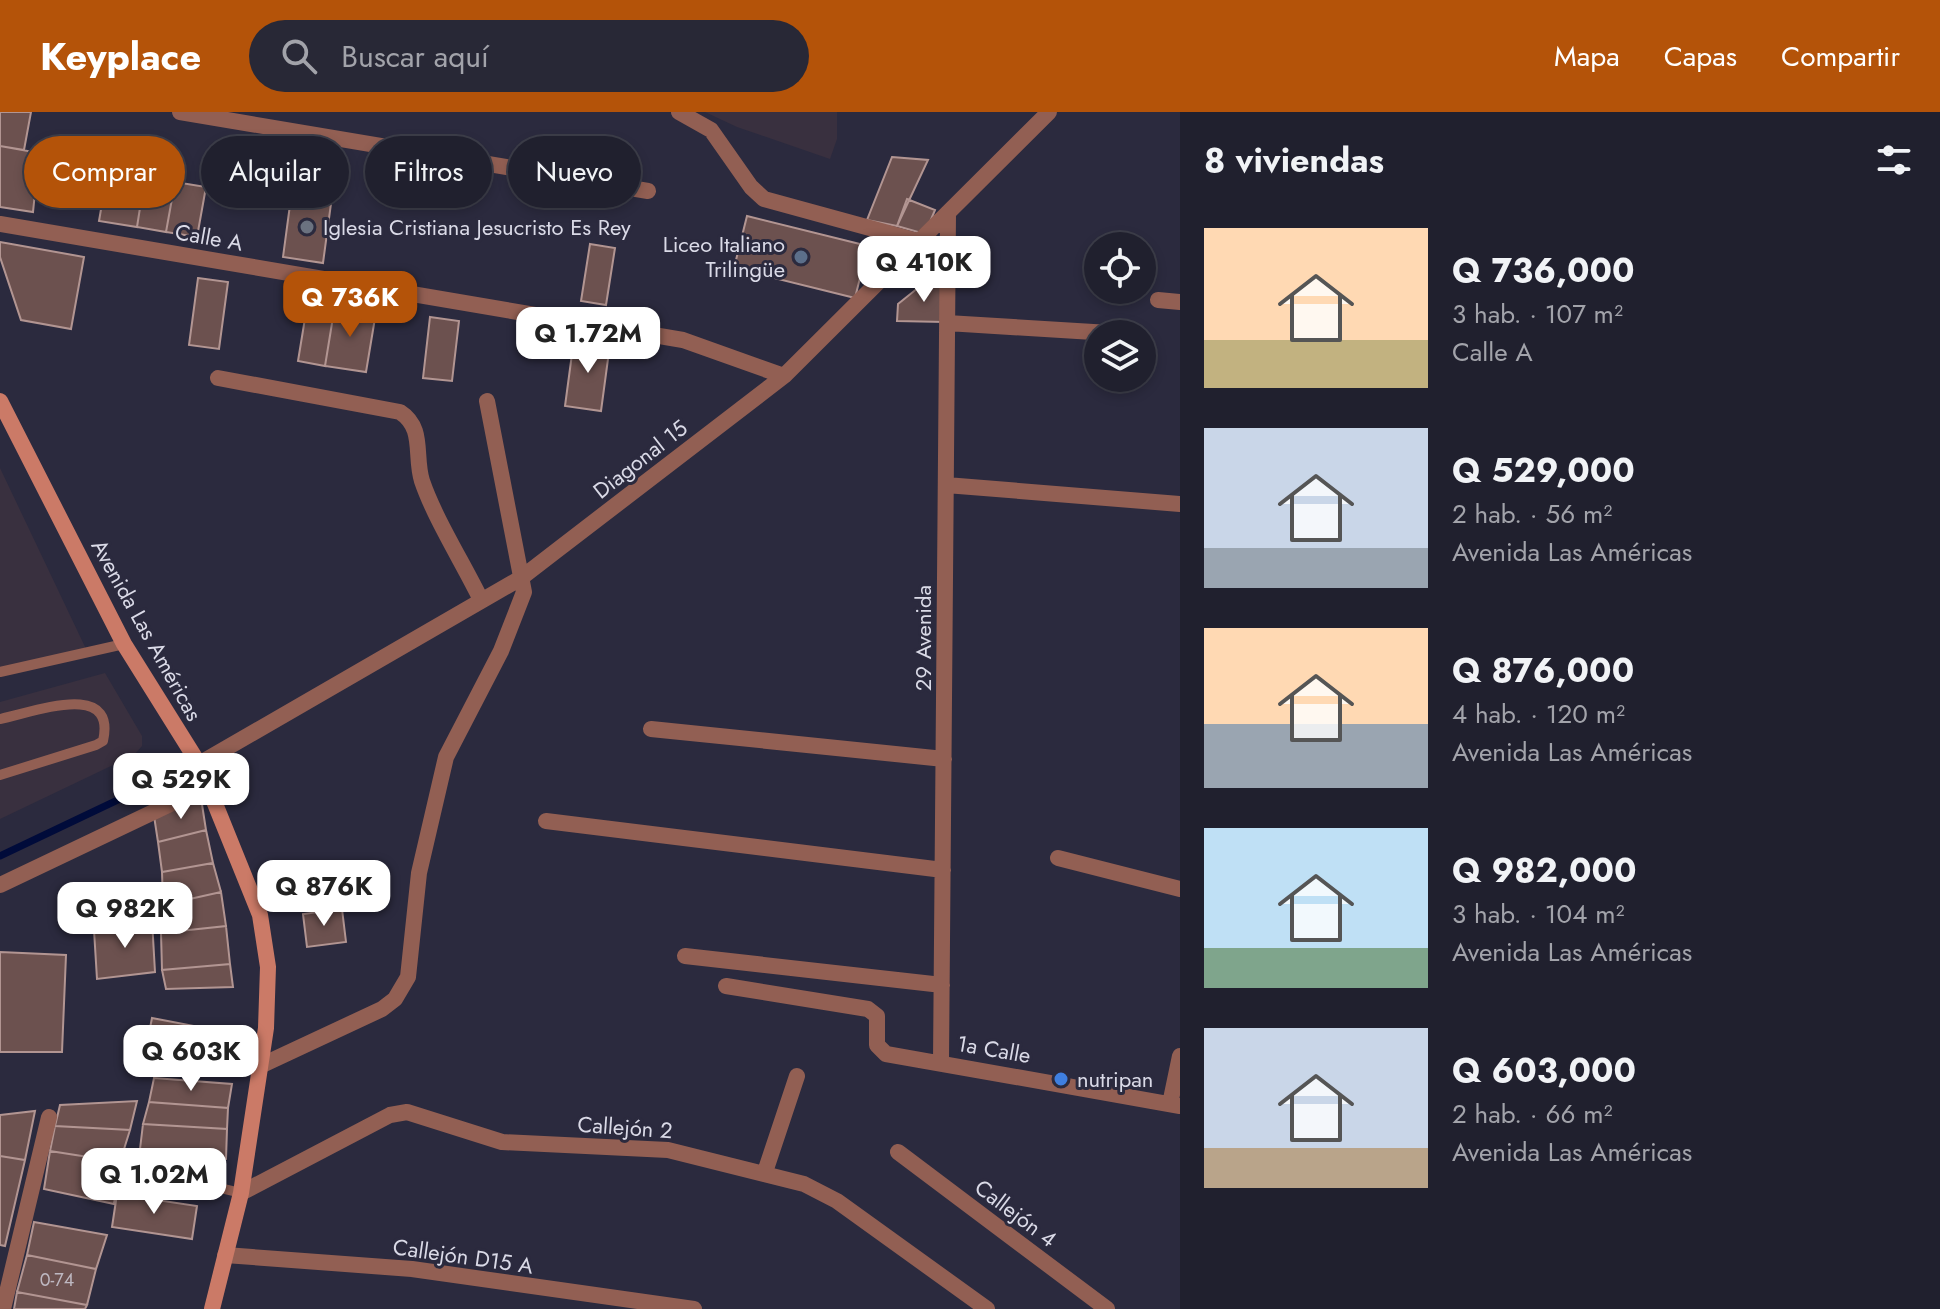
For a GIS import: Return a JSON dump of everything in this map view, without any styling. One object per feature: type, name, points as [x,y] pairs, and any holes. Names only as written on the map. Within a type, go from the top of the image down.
[{"type":"main road","name":"Avenida Las Américas","points":[[0,401],[124,644],[199,764],[260,915],[268,992],[260,1066],[241,1193],[212,1309]]},
{"type":"street","points":[[180,112],[648,191]]},
{"type":"street","points":[[679,112],[711,130],[751,187],[764,199],[921,242]]},
{"type":"street","name":"Diagonal 15","points":[[199,764],[521,578],[784,376],[1049,112]]},
{"type":"street","name":"29 Avenida","points":[[941,1062],[948,215]]},
{"type":"street","name":"Calle A","points":[[0,224],[683,340],[784,376]]},
{"type":"street","points":[[1158,300],[1180,302]]},
{"type":"street","points":[[947,323],[1084,331]]},
{"type":"street","points":[[218,378],[400,412],[410,419],[415,427],[422,480],[481,600]]},
{"type":"street","points":[[260,1066],[382,1009],[404,988],[408,977],[419,873],[446,757],[501,651],[523,598],[487,401]]},
{"type":"street","points":[[946,485],[1180,504]]},
{"type":"street","points":[[651,729],[944,759]]},
{"type":"street","points":[[0,885],[208,786]]},
{"type":"street","points":[[546,821],[943,870]]},
{"type":"street","points":[[1058,858],[1180,889]]},
{"type":"street","points":[[685,956],[942,985]]},
{"type":"street","name":"1a Calle","points":[[726,986],[868,1009],[874,1012],[879,1022],[879,1050],[895,1056],[1175,1105]]},
{"type":"street","points":[[1175,1105],[1180,1056]]},
{"type":"street","points":[[765,1172],[797,1076]]},
{"type":"street","name":"Callejón 2","points":[[241,1193],[390,1115],[407,1112],[502,1142],[668,1150],[804,1184],[837,1201],[987,1309]]},
{"type":"street","points":[[3,1309],[8,1254],[49,1117]]},
{"type":"street","name":"Callejón 4","points":[[898,1152],[1107,1309]]},
{"type":"street","name":"Callejón D15 A","points":[[225,1255],[395,1267],[694,1309]]},
{"type":"lane","points":[[0,672],[124,644]]},
{"type":"lane","points":[[0,719],[84,703],[98,710],[105,723],[105,732],[103,741],[96,745],[0,775]]},
{"type":"lane","points":[[137,1175],[191,1181],[241,1193]]},
{"type":"shaded area","points":[[705,112],[837,112],[837,139],[830,159],[737,127]]},
{"type":"shaded area","points":[[0,468],[87,651],[0,671]]},
{"type":"shaded area","points":[[105,673],[142,736],[142,746],[134,755],[0,819],[0,702]]},
{"type":"building","points":[[0,112],[31,112],[27,136],[24,136],[24,150],[0,146]]},
{"type":"building","points":[[0,146],[24,150],[24,208],[33,208],[33,212],[0,207]]},
{"type":"building","points":[[892,157],[928,160],[897,226],[867,220]]},
{"type":"building","points":[[185,184],[201,186],[202,208],[197,237],[166,232],[170,208],[185,208]]},
{"type":"building","points":[[907,199],[935,210],[925,234],[897,226]]},
{"type":"building","points":[[101,208],[140,208],[137,227],[99,221]]},
{"type":"building","points":[[140,208],[170,208],[166,232],[137,227]]},
{"type":"building","name":"Iglesia Cristiana Jesucristo Es Rey","points":[[290,208],[330,208],[323,263],[283,257]]},
{"type":"building","name":"Liceo Italiano Trilingüe","points":[[747,216],[868,246],[855,298],[734,268]]},
{"type":"building","points":[[0,242],[84,257],[71,329],[21,320],[0,257]]},
{"type":"building","points":[[590,244],[615,248],[606,305],[581,301]]},
{"type":"building","points":[[198,278],[228,282],[219,349],[189,345]]},
{"type":"building","points":[[929,279],[944,284],[944,322],[897,321],[898,304]]},
{"type":"building","points":[[308,300],[335,305],[325,366],[298,361]]},
{"type":"building","points":[[335,305],[376,312],[366,372],[325,366]]},
{"type":"building","points":[[430,317],[459,321],[452,381],[423,378]]},
{"type":"building","points":[[574,339],[610,344],[601,411],[565,406]]},
{"type":"building","points":[[201,798],[206,830],[158,842],[154,816]]},
{"type":"building","points":[[206,830],[213,863],[162,872],[158,842]]},
{"type":"building","points":[[213,863],[221,892],[163,905],[162,872]]},
{"type":"building","points":[[221,892],[226,926],[161,933],[163,905]]},
{"type":"building","points":[[342,909],[346,942],[307,947],[303,914]]},
{"type":"building","points":[[152,920],[155,972],[97,979],[94,930]]},
{"type":"building","points":[[226,926],[230,964],[162,970],[161,933]]},
{"type":"building","points":[[0,952],[66,955],[62,1052],[0,1052]]},
{"type":"building","points":[[230,964],[233,987],[166,989],[162,970]]},
{"type":"building","points":[[152,1018],[194,1026],[185,1072],[143,1064]]},
{"type":"building","points":[[197,1029],[231,1032],[230,1042],[196,1039]]},
{"type":"building","points":[[196,1039],[230,1042],[228,1058],[194,1054]]},
{"type":"building","points":[[154,1078],[232,1084],[228,1108],[149,1102]]},
{"type":"building","points":[[137,1101],[130,1130],[55,1126],[60,1105]]},
{"type":"building","points":[[149,1102],[228,1108],[227,1129],[143,1124]]},
{"type":"building","points":[[35,1111],[25,1160],[0,1156],[0,1115]]},
{"type":"building","points":[[143,1124],[227,1129],[226,1159],[140,1149]]},
{"type":"building","points":[[55,1126],[130,1130],[120,1162],[50,1151]]},
{"type":"building","points":[[50,1151],[120,1162],[114,1204],[44,1189]]},
{"type":"building","points":[[0,1156],[25,1160],[5,1246],[0,1245]]},
{"type":"building","points":[[117,1194],[197,1206],[192,1239],[112,1227]]},
{"type":"building","points":[[34,1222],[107,1235],[96,1269],[27,1255]]},
{"type":"building","points":[[27,1255],[96,1269],[87,1305],[17,1292]]},
{"type":"building","points":[[17,1292],[87,1305],[85,1309],[14,1309]]},
{"type":"waterway","points":[[0,856],[166,777]]},
{"type":"place","name":"Iglesia Cristiana Jesucristo Es Rey","points":[[307,227]]},
{"type":"place","name":"Liceo Italiano Trilingüe","points":[[801,257]]},
{"type":"place","name":"nutripan","points":[[1061,1079]]}]
